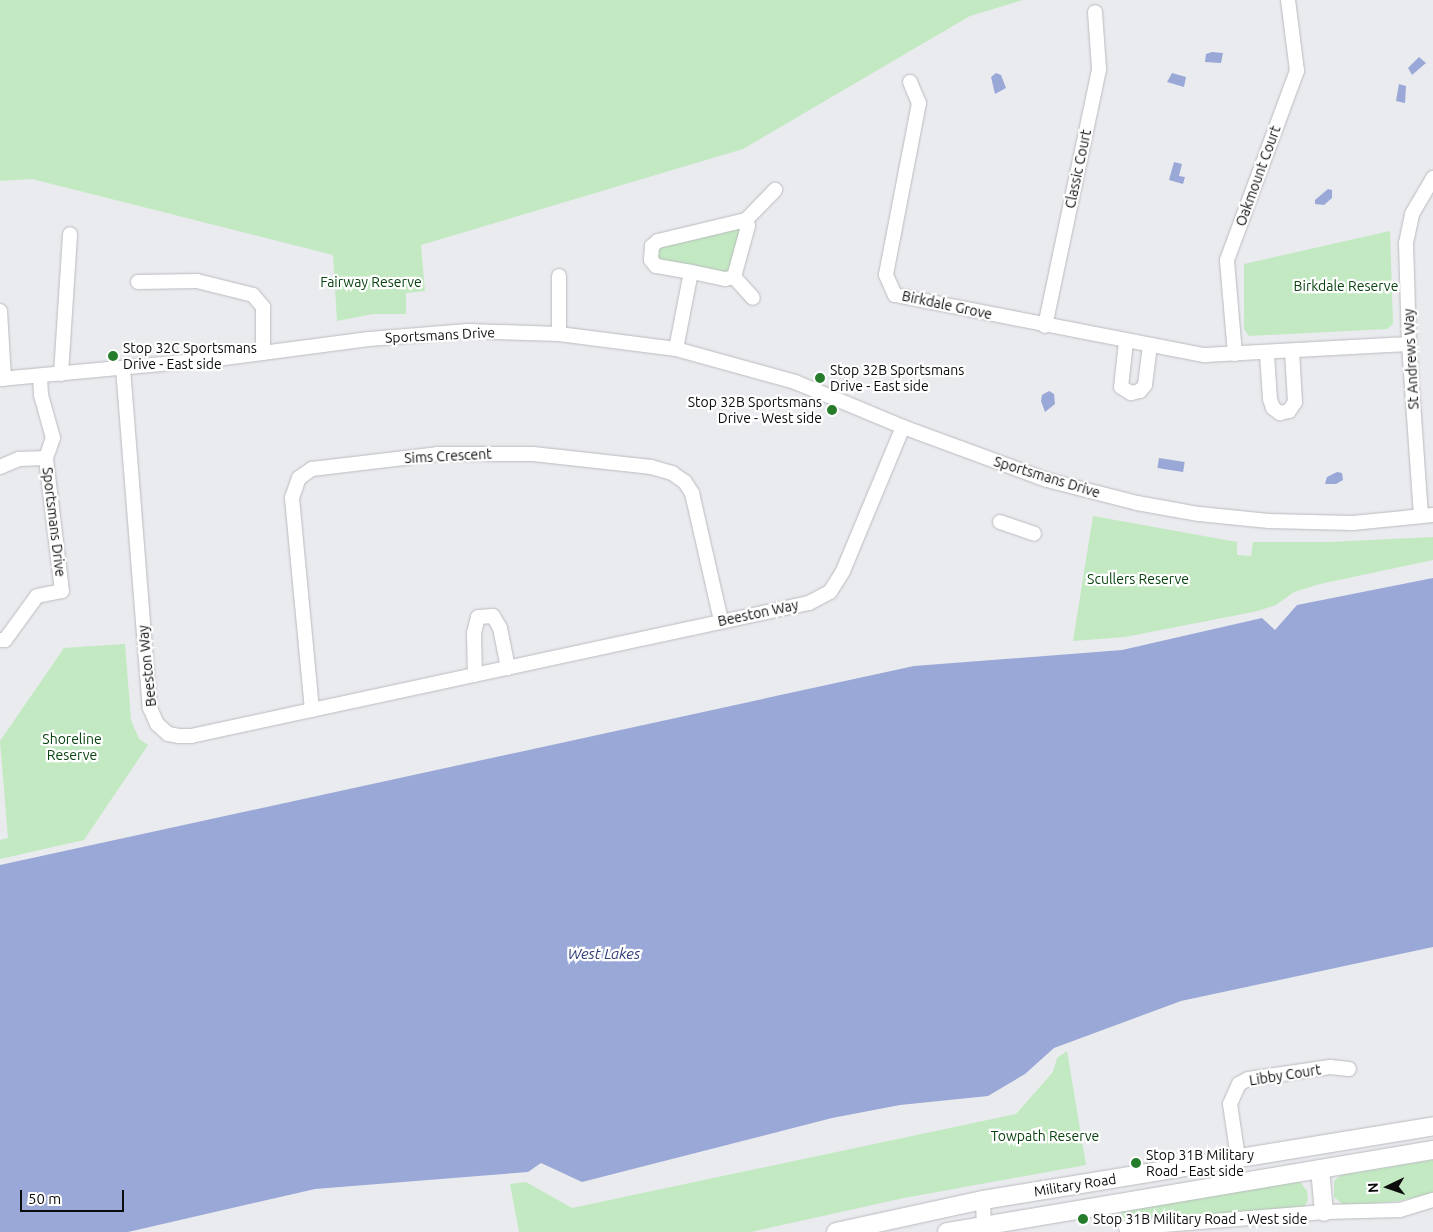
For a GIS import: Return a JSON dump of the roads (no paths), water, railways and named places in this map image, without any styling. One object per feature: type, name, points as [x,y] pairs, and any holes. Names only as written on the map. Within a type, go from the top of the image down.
[{"type":"main road","name":"Military Road","points":[[836,1232],[983,1200],[1433,1126]]},
{"type":"main road","name":"Military Road","points":[[947,1232],[984,1228],[1433,1150]]},
{"type":"main road","points":[[1320,1169],[1324,1212]]},
{"type":"street","name":"Oakmount Court","points":[[1235,354],[1227,260],[1297,72],[1288,0]]},
{"type":"street","name":"Classic Court","points":[[1045,326],[1098,69],[1095,12]]},
{"type":"street","name":"Birkdale Grove","points":[[910,82],[919,103],[886,275],[889,286],[895,295],[1126,342],[1205,355],[1267,354],[1409,344]]},
{"type":"street","name":"St Andrews Way","points":[[1427,516],[1409,344],[1406,242],[1412,214],[1433,178]]},
{"type":"street","points":[[734,277],[726,278],[656,266],[652,260],[652,246],[658,241],[746,220],[775,190]]},
{"type":"street","points":[[734,277],[748,226],[746,220]]},
{"type":"street","points":[[61,374],[70,234]]},
{"type":"street","points":[[676,349],[691,272]]},
{"type":"street","points":[[559,334],[560,276]]},
{"type":"street","points":[[734,277],[753,298]]},
{"type":"street","points":[[138,282],[197,281],[253,295],[263,307],[263,353]]},
{"type":"street","name":"Sportsmans Drive","points":[[0,311],[2,379],[468,331],[559,334],[676,349],[795,382],[903,427],[1047,480],[1163,508],[1252,519],[1318,523],[1427,516]]},
{"type":"street","points":[[1126,342],[1121,386],[1131,393],[1140,391],[1145,385],[1150,345]]},
{"type":"street","points":[[1267,354],[1270,399],[1273,408],[1280,413],[1290,410],[1295,402],[1292,351]]},
{"type":"street","name":"Beeston Way","points":[[123,368],[150,708],[157,724],[168,734],[192,736],[809,603],[830,592],[843,571],[903,427]]},
{"type":"street","name":"Sportsmans Drive","points":[[0,640],[5,640],[37,596],[62,591],[46,458],[54,438],[41,395],[40,376]]},
{"type":"street","name":"Sims Crescent","points":[[312,710],[292,498],[299,478],[312,469],[437,454],[533,454],[652,467],[672,474],[685,482],[692,493],[721,621]]},
{"type":"street","name":"Sportsmans Drive","points":[[0,467],[19,459],[46,458]]},
{"type":"street","points":[[1000,522],[1034,534]]},
{"type":"street","points":[[475,675],[474,632],[478,617],[492,616],[500,628],[508,668]]},
{"type":"street","name":"Libby Court","points":[[1238,1158],[1230,1104],[1238,1084],[1248,1079],[1330,1067],[1349,1069]]},
{"type":"street","points":[[983,1200],[984,1228]]},
{"type":"street","points":[[1126,1228],[1324,1212],[1400,1210],[1433,1200]]},
{"type":"water","points":[[1212,52],[1223,53],[1221,63],[1205,62],[1206,54]]},
{"type":"water","points":[[1419,57],[1426,63],[1412,75],[1408,68]]},
{"type":"water","points":[[996,73],[1001,75],[1006,88],[995,94],[991,77]]},
{"type":"water","points":[[1172,73],[1186,77],[1184,87],[1167,82]]},
{"type":"water","points":[[1399,84],[1406,86],[1405,103],[1396,101]]},
{"type":"water","points":[[1174,162],[1182,164],[1179,176],[1185,177],[1183,184],[1169,180]]},
{"type":"water","points":[[1328,189],[1332,190],[1332,198],[1324,205],[1315,204],[1315,200]]},
{"type":"water","points":[[1049,391],[1054,394],[1055,404],[1045,412],[1041,401],[1042,395]]},
{"type":"water","points":[[1159,458],[1185,462],[1183,472],[1157,468]]},
{"type":"water","points":[[1337,472],[1342,473],[1343,480],[1336,484],[1325,484],[1327,477]]},
{"type":"water","name":"West Lakes","points":[[1433,578],[1433,947],[1181,1001],[1054,1048],[1025,1074],[988,1096],[900,1105],[832,1118],[582,1182],[541,1163],[528,1172],[315,1189],[128,1232],[0,1232],[0,865],[914,666],[1122,650],[1262,618],[1275,630],[1297,605]]},
{"type":"place","name":"Stop 32C Sportsmans Drive - East side","points":[[113,356]]},
{"type":"place","name":"Stop 32B Sportsmans Drive - East side","points":[[820,378]]},
{"type":"place","name":"Stop 32B Sportsmans Drive - West side","points":[[832,410]]},
{"type":"place","name":"Stop 31B Military Road - East side","points":[[1136,1163]]},
{"type":"place","name":"Stop 31B Military Road - West side","points":[[1083,1219]]},
{"type":"park label","name":"Fairway Reserve","points":[[371,282]]},
{"type":"park label","name":"Birkdale Reserve","points":[[1346,286]]},
{"type":"park label","name":"Scullers Reserve","points":[[1138,579]]},
{"type":"park label","name":"Shoreline Reserve","points":[[72,748]]},
{"type":"park label","name":"Towpath Reserve","points":[[1045,1136]]}]
